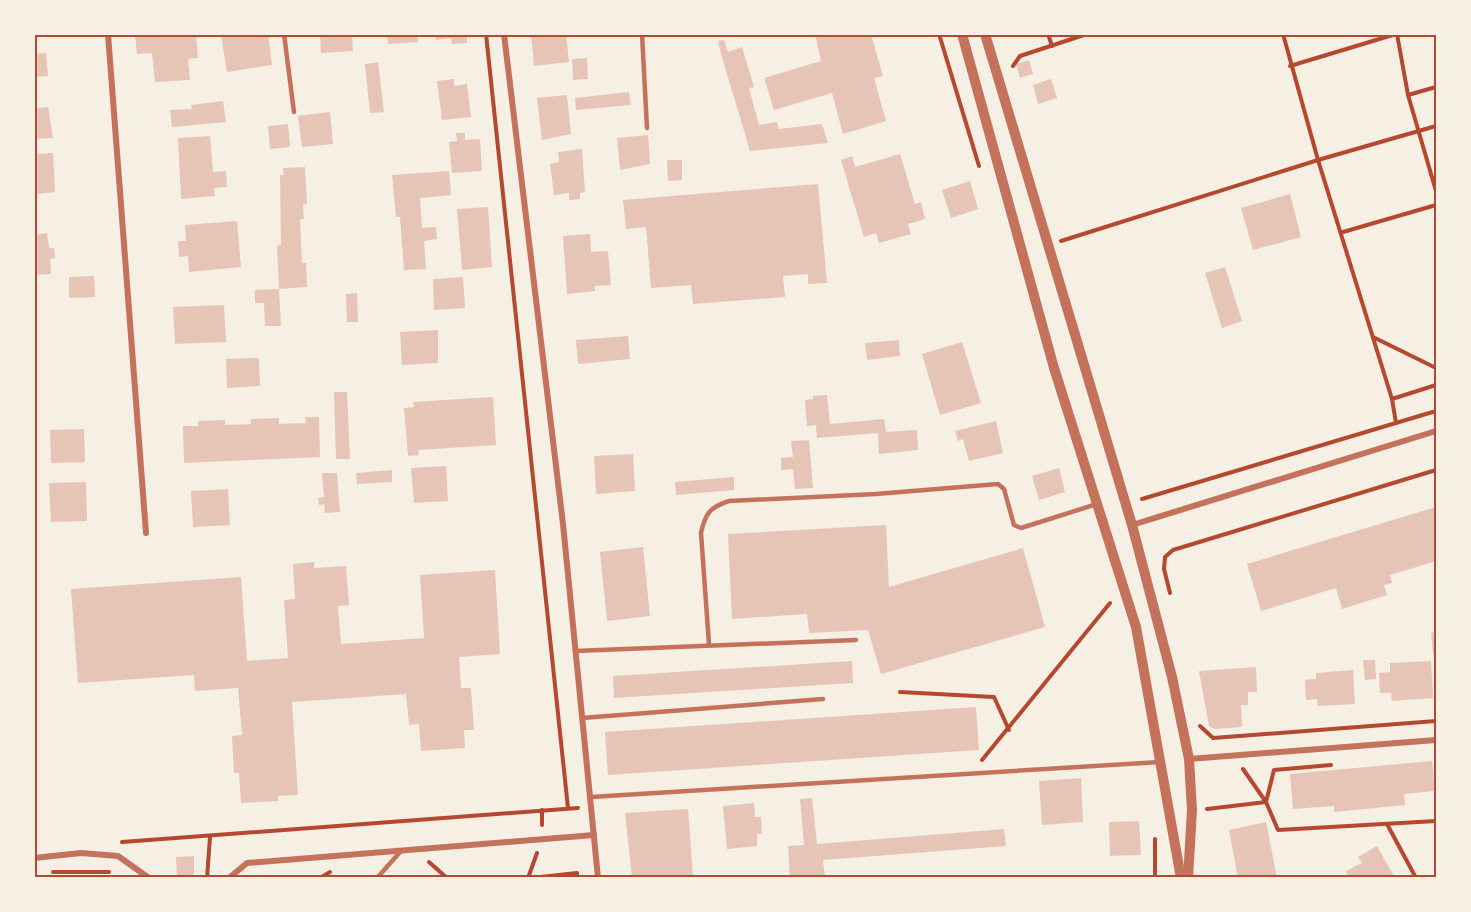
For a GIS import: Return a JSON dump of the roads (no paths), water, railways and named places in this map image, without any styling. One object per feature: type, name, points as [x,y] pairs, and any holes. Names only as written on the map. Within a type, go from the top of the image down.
[{"type":"street","points":[[108,34],[146,533]]},
{"type":"street","points":[[504,34],[545,375],[598,878]]},
{"type":"street","points":[[962,34],[1045,338],[1136,627],[1181,878]]},
{"type":"street","points":[[985,34],[1132,525],[1172,677],[1189,759],[1192,810],[1188,878]]},
{"type":"street","points":[[1132,525],[1437,431]]},
{"type":"street","points":[[1189,759],[1437,740]]},
{"type":"street","points":[[229,878],[247,863],[542,837],[594,835]]},
{"type":"street","points":[[34,858],[81,853],[118,856],[149,878]]},
{"type":"lane","points":[[284,34],[294,112]]},
{"type":"lane","points":[[642,34],[647,128]]},
{"type":"lane","points":[[709,644],[701,533],[704,516],[714,506],[721,503],[998,484],[1004,489],[1014,525],[1021,528],[1097,504]]},
{"type":"lane","points":[[575,651],[855,640]]},
{"type":"lane","points":[[582,718],[823,699]]},
{"type":"lane","points":[[591,797],[1161,762]]},
{"type":"lane","points":[[377,878],[402,849]]}]
